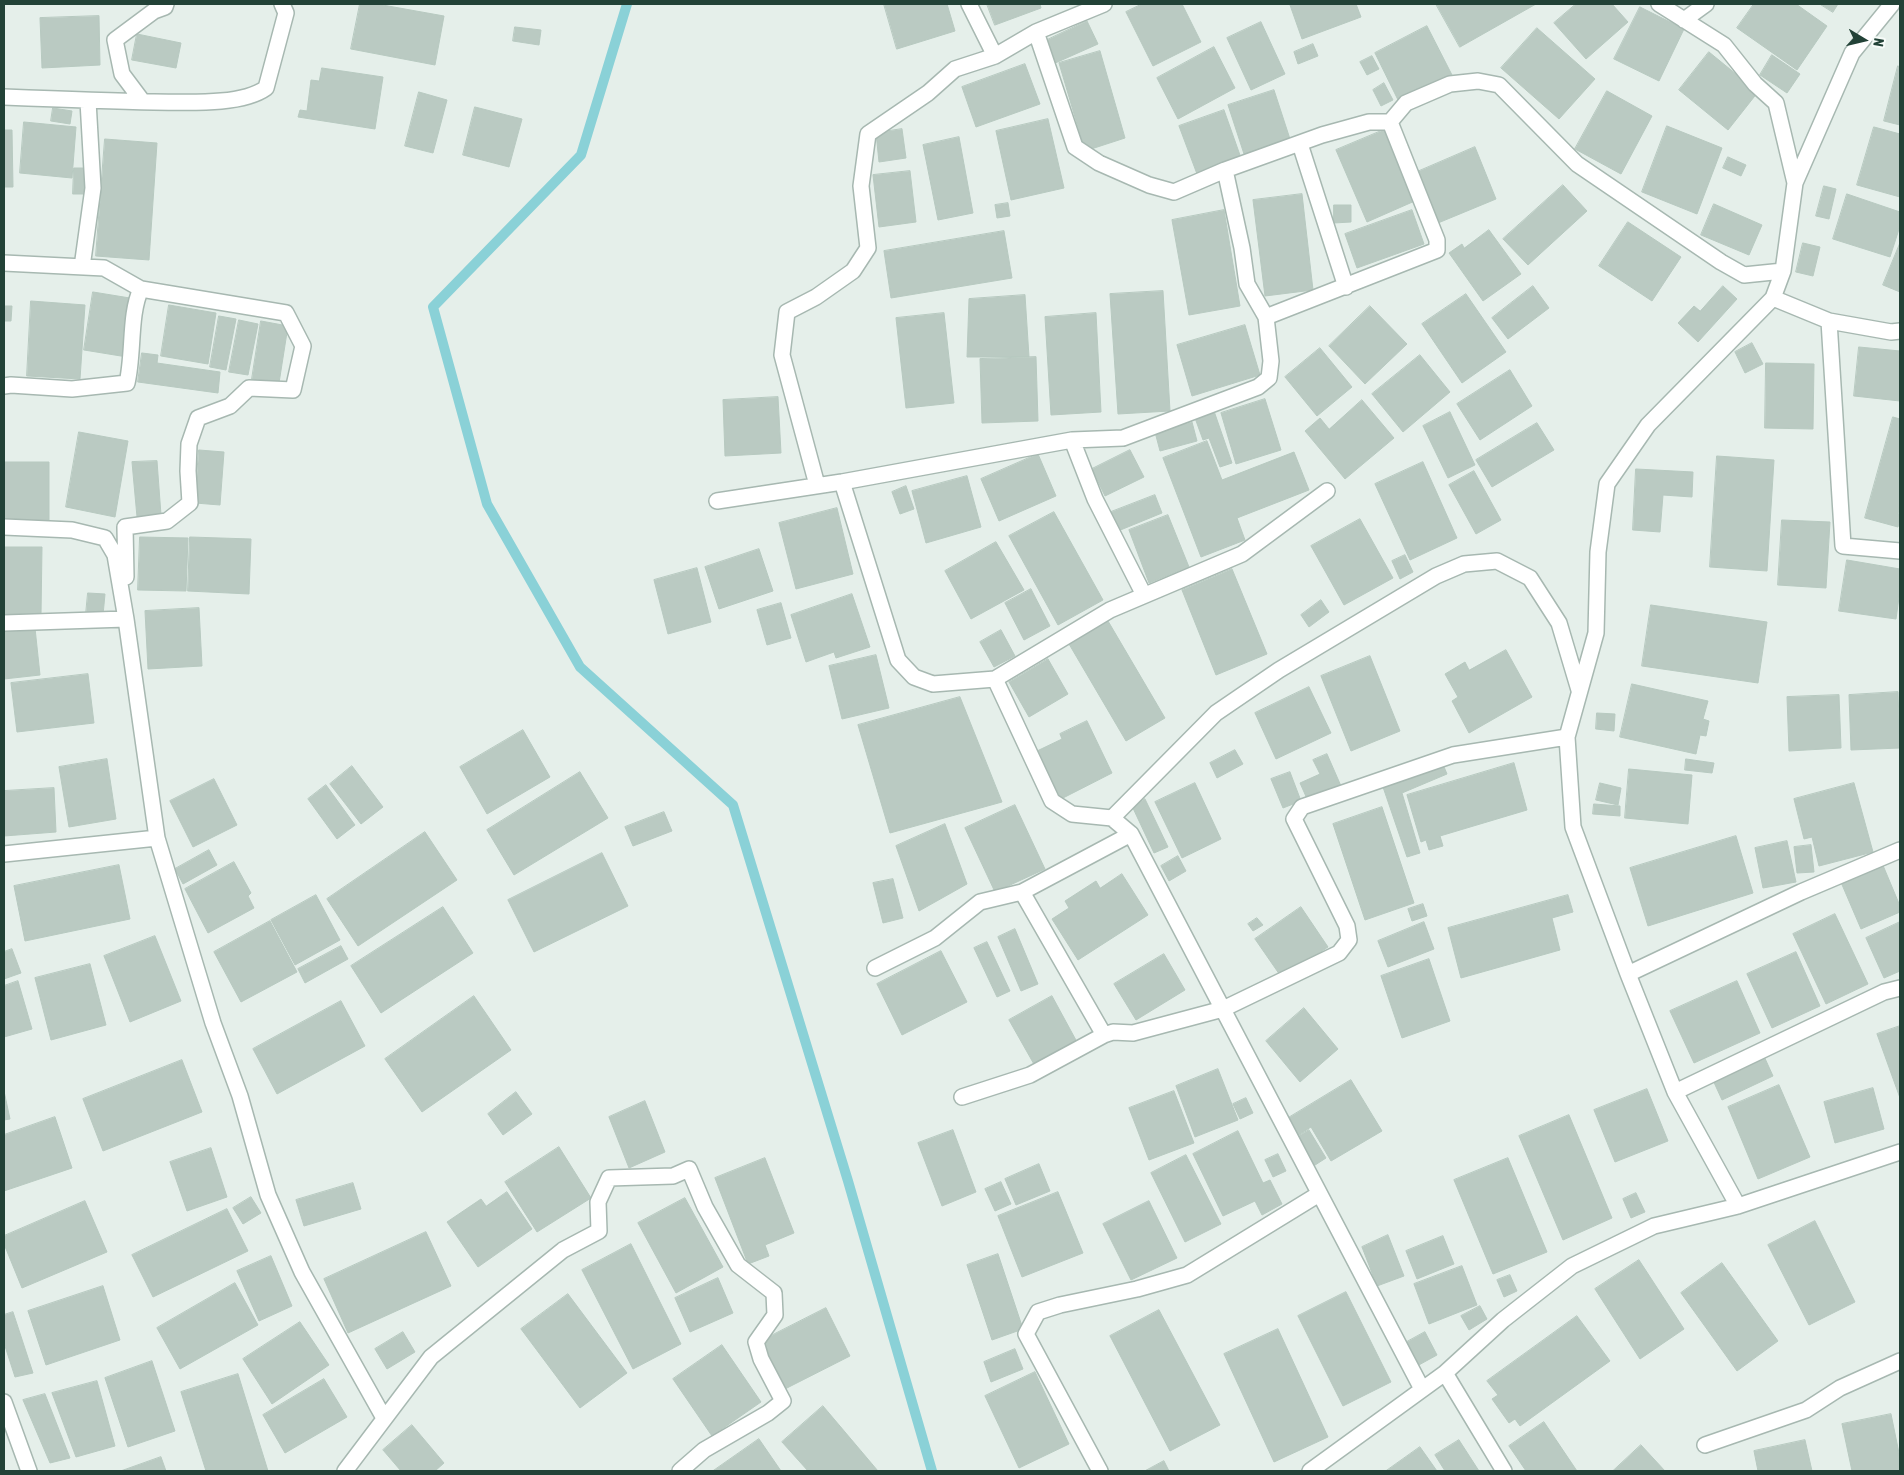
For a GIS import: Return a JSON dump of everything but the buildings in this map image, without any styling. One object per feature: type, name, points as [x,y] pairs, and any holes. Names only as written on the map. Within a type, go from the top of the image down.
[{"type":"street","points":[[143,102],[122,74],[115,40],[154,11],[165,7],[166,4]]},
{"type":"street","points":[[4,97],[88,101],[215,102],[258,94],[266,88],[269,78],[286,13],[282,4]]},
{"type":"street","points":[[969,4],[995,56]]},
{"type":"street","points":[[817,485],[782,355],[788,312],[816,297],[853,271],[868,248],[861,186],[868,134],[928,93],[955,69],[995,56],[1036,32],[1104,4]]},
{"type":"street","points":[[1659,4],[1724,45],[1755,84],[1776,103],[1795,183]]},
{"type":"street","points":[[1684,20],[1706,4]]},
{"type":"street","points":[[1738,1206],[1675,1092],[1573,827],[1566,737],[1596,633],[1598,552],[1607,484],[1648,425],[1773,298],[1783,271],[1795,183],[1852,53],[1892,4]]},
{"type":"street","points":[[1036,32],[1075,147],[1099,163],[1149,185],[1174,192],[1225,170],[1322,136],[1369,122],[1390,122],[1406,103],[1450,84],[1478,81],[1499,85],[1577,164],[1721,262],[1744,275],[1783,271]]},
{"type":"street","points":[[82,267],[93,188],[88,101]]},
{"type":"street","points":[[1266,316],[1346,287],[1437,250],[1437,240],[1390,122]]},
{"type":"street","points":[[1300,144],[1346,287]]},
{"type":"street","points":[[717,501],[842,482],[1072,440],[1123,438],[1258,387],[1269,378],[1271,361],[1266,316],[1247,284],[1242,248],[1225,170]]},
{"type":"street","points":[[4,264],[104,268],[141,289],[286,313],[304,346],[293,390],[249,388],[230,406],[198,418],[189,444],[190,503],[167,521],[125,527],[126,618]]},
{"type":"street","points":[[4,386],[72,389],[127,383],[131,367],[136,299],[141,289]]},
{"type":"street","points":[[1773,298],[1830,321],[1891,332],[1900,331]]},
{"type":"street","points":[[1830,321],[1843,546],[1900,551]]},
{"type":"street","points":[[1072,440],[1095,500],[1144,595]]},
{"type":"street","points":[[842,482],[898,660],[914,677],[933,684],[995,679],[1110,610],[1242,554],[1327,491]]},
{"type":"street","points":[[4,527],[72,530],[105,538],[115,555],[126,618],[157,838],[213,1023],[240,1096],[268,1194],[302,1272],[384,1418]]},
{"type":"street","points":[[1112,818],[1216,713],[1288,665],[1436,576],[1464,564],[1497,560],[1530,578],[1559,623],[1579,690]]},
{"type":"street","points":[[4,623],[126,618]]},
{"type":"street","points":[[995,679],[1052,801],[1072,814],[1112,818],[1131,834],[1422,1390]]},
{"type":"street","points":[[962,1097],[1030,1075],[1104,1035],[1113,1032],[1133,1033],[1223,1009],[1339,954],[1349,940],[1347,926],[1294,820],[1302,807],[1453,755],[1566,737]]},
{"type":"street","points":[[875,968],[935,938],[980,902],[1022,892],[1131,834]]},
{"type":"street","points":[[4,854],[157,838]]},
{"type":"street","points":[[1628,974],[1801,892],[1900,850]]},
{"type":"street","points":[[1022,892],[1104,1035]]},
{"type":"street","points":[[1675,1092],[1884,992],[1900,988]]},
{"type":"street","points":[[1310,1471],[1444,1373],[1503,1320],[1572,1266],[1654,1226],[1738,1206],[1900,1152]]},
{"type":"street","points":[[345,1471],[431,1357],[563,1250],[599,1230],[598,1202],[610,1178],[673,1176],[689,1169],[705,1207],[738,1265],[774,1293],[775,1316],[756,1342],[761,1359],[783,1401],[768,1413],[704,1450],[680,1471]]},
{"type":"street","points":[[1100,1471],[1026,1334],[1038,1312],[1060,1305],[1137,1289],[1187,1275],[1319,1194]]},
{"type":"street","points":[[1704,1445],[1806,1410],[1840,1388],[1900,1361]]},
{"type":"street","points":[[1444,1373],[1504,1471]]},
{"type":"street","points":[[4,1402],[29,1471]]},
{"type":"waterway","points":[[627,4],[581,155],[433,307],[487,504],[580,667],[733,805],[848,1181],[932,1471]]}]
